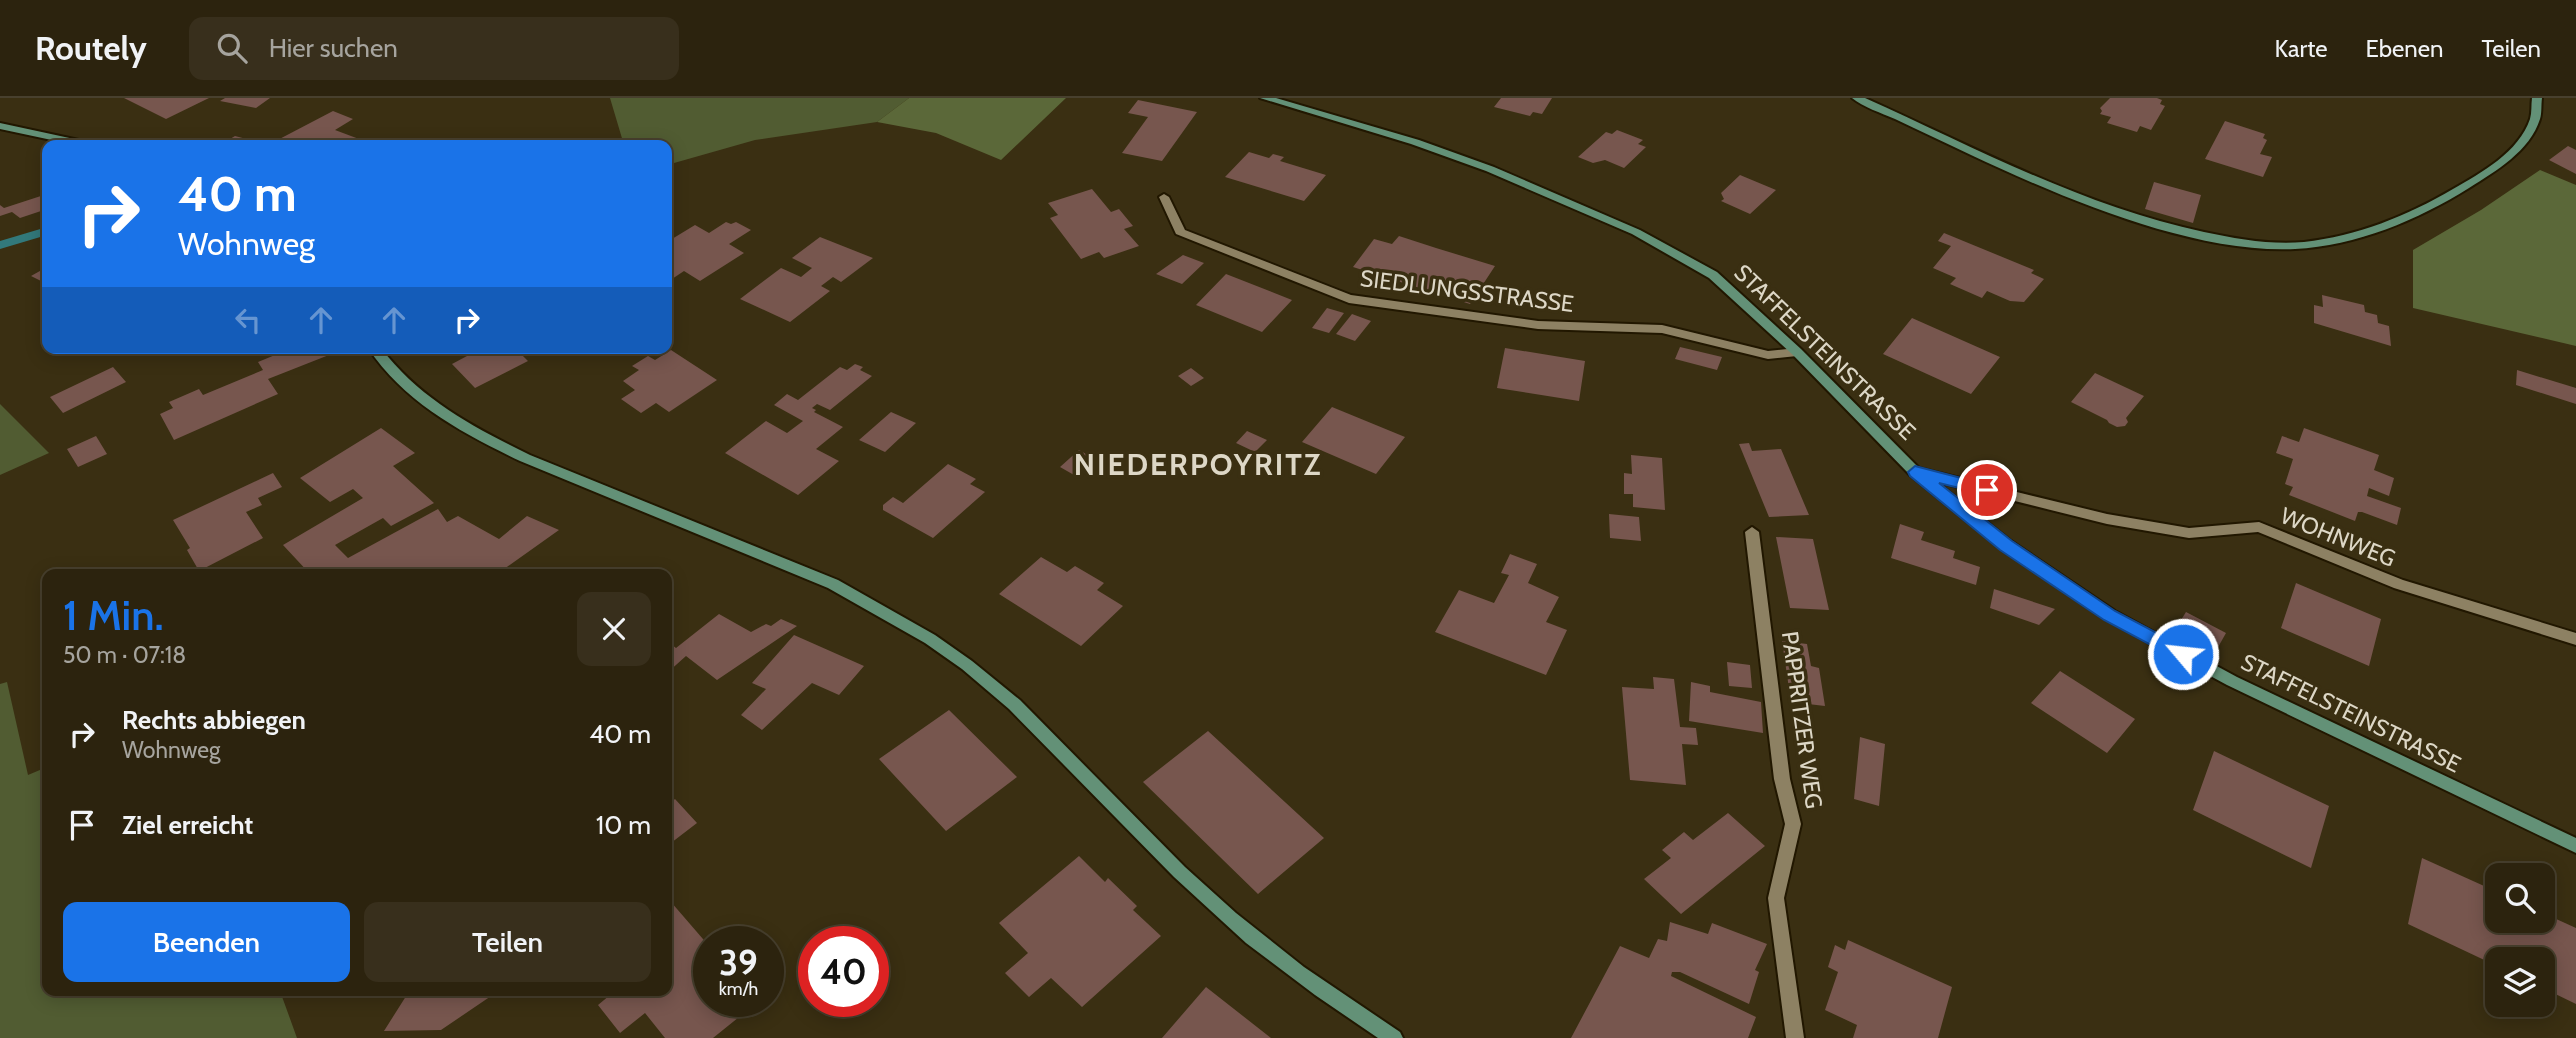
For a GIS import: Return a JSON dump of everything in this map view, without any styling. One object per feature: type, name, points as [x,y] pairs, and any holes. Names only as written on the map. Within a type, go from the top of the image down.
[{"type":"street","name":"STAFFELSTEINSTRASSE","points":[[1265,98],[1415,142],[1490,169],[1636,232],[1713,275],[1797,352],[1915,472],[2006,545],[2110,615],[2232,681],[2576,846]]},
{"type":"street","points":[[1857,98],[2086,202],[2127,217],[2198,235],[2282,245],[2331,241],[2376,229],[2449,196],[2490,170],[2518,146],[2535,119],[2537,98]]},
{"type":"street","points":[[0,126],[65,140]]},
{"type":"street","name":"SIEDLUNGSSTRASSE","points":[[1164,197],[1180,232],[1349,299],[1538,325],[1662,329],[1768,355],[1797,352]]},
{"type":"street","points":[[379,354],[405,388],[436,411],[480,436],[525,458],[833,584],[882,609],[937,644],[985,680],[1039,730],[1208,899],[1274,956],[1394,1038]]},
{"type":"street","name":"WOHNWEG","points":[[1915,472],[2107,519],[2189,533],[2259,527],[2399,584],[2576,639]]},
{"type":"street","name":"PAPPRITZER WEG","points":[[1752,532],[1782,779],[1793,824],[1776,898],[1795,1038]]},
{"type":"green space","points":[[610,98],[909,98],[877,122],[755,140],[672,164],[672,140],[623,140]]},
{"type":"green space","points":[[909,98],[1066,98],[1001,160],[936,133],[877,122]]},
{"type":"green space","points":[[2540,170],[2576,185],[2576,346],[2413,308],[2413,250],[2481,210]]},
{"type":"green space","points":[[0,404],[49,453],[0,475]]},
{"type":"green space","points":[[7,682],[28,775],[42,769],[42,996],[282,996],[297,1038],[0,1038],[0,684]]},
{"type":"building","points":[[124,98],[209,98],[166,119]]},
{"type":"building","points":[[225,98],[270,98],[256,108],[220,101]]},
{"type":"building","points":[[1501,98],[1552,98],[1542,114],[1533,112],[1530,116],[1494,107]]},
{"type":"building","points":[[2110,98],[2157,98],[2162,100],[2160,104],[2165,106],[2151,130],[2140,126],[2137,132],[2107,123],[2111,117],[2100,114],[2100,108]]},
{"type":"building","points":[[1138,100],[1197,112],[1162,161],[1122,153],[1148,117],[1128,113]]},
{"type":"building","points":[[333,111],[353,119],[335,130],[362,140],[278,140]]},
{"type":"building","points":[[2225,121],[2265,134],[2263,138],[2267,140],[2260,154],[2272,157],[2263,177],[2205,159]]},
{"type":"building","points":[[1617,130],[1643,140],[1638,144],[1646,147],[1624,168],[1605,160],[1593,163],[1578,157],[1606,132],[1612,134]]},
{"type":"building","points":[[235,136],[250,140],[228,140]]},
{"type":"building","points":[[2568,146],[2576,150],[2576,174],[2549,160]]},
{"type":"building","points":[[1249,152],[1269,158],[1273,154],[1284,157],[1280,161],[1326,175],[1304,201],[1225,177]]},
{"type":"building","points":[[1740,175],[1776,190],[1750,214],[1721,201],[1724,199],[1721,193]]},
{"type":"building","points":[[2154,182],[2201,195],[2193,223],[2145,209]]},
{"type":"building","points":[[1092,189],[1111,212],[1119,209],[1133,226],[1124,229],[1139,246],[1104,258],[1099,252],[1081,259],[1050,218],[1058,215],[1048,203]]},
{"type":"building","points":[[42,196],[42,211],[20,218],[12,212],[0,216],[0,205],[4,208]]},
{"type":"building","points":[[726,222],[736,222],[751,230],[729,244],[744,253],[700,281],[684,271],[672,279],[672,239],[695,225],[709,233]]},
{"type":"building","points":[[1944,233],[2034,270],[2031,273],[2044,279],[2024,302],[2010,301],[1987,291],[1982,298],[1950,284],[1956,278],[1933,268],[1951,246],[1938,241]]},
{"type":"building","points":[[1399,236],[1495,266],[1470,304],[1353,267],[1374,239],[1392,244]]},
{"type":"building","points":[[820,237],[873,258],[841,282],[833,277],[821,286],[830,291],[790,322],[740,299],[781,268],[801,277],[812,268],[792,258]]},
{"type":"building","points":[[1183,255],[1204,263],[1182,284],[1156,274]]},
{"type":"building","points":[[42,270],[42,282],[31,276]]},
{"type":"building","points":[[1226,274],[1292,300],[1262,332],[1196,305]]},
{"type":"building","points":[[2322,295],[2364,305],[2365,312],[2377,315],[2378,323],[2389,326],[2391,346],[2314,323],[2314,305],[2323,307]]},
{"type":"building","points":[[1327,308],[1344,313],[1329,333],[1312,328]]},
{"type":"building","points":[[1352,314],[1371,321],[1355,341],[1336,334]]},
{"type":"building","points":[[1912,318],[2000,357],[1971,394],[1883,354]]},
{"type":"building","points":[[1680,347],[1722,357],[1717,370],[1675,359]]},
{"type":"building","points":[[1505,348],[1585,361],[1579,401],[1497,388]]},
{"type":"building","points":[[672,351],[717,380],[669,412],[656,403],[641,413],[621,399],[635,390],[623,381],[639,370],[632,366],[648,356],[655,360],[665,354],[672,354]]},
{"type":"building","points":[[277,354],[331,354],[268,379],[278,394],[174,440],[160,414],[173,408],[169,402],[199,389],[203,395],[263,370],[258,362]]},
{"type":"building","points":[[471,354],[521,354],[528,361],[475,388],[452,364]]},
{"type":"building","points":[[855,364],[863,367],[860,370],[872,376],[830,410],[817,404],[812,408],[816,410],[814,412],[843,427],[816,449],[839,461],[798,495],[725,453],[766,421],[787,433],[803,421],[774,405],[787,394],[798,400],[840,367],[847,370]]},
{"type":"building","points":[[113,367],[126,382],[63,413],[50,397]]},
{"type":"building","points":[[1191,368],[1204,378],[1191,386],[1178,376]]},
{"type":"building","points":[[2517,370],[2576,388],[2576,404],[2516,385]]},
{"type":"building","points":[[2095,373],[2144,396],[2126,418],[2128,422],[2125,426],[2117,427],[2071,402]]},
{"type":"building","points":[[1332,407],[1405,437],[1376,474],[1302,442]]},
{"type":"building","points":[[891,412],[916,423],[885,452],[859,440]]},
{"type":"building","points":[[381,428],[415,453],[393,466],[434,503],[391,526],[383,518],[335,545],[348,558],[438,509],[447,522],[458,516],[499,539],[527,516],[559,530],[504,569],[305,569],[283,545],[363,498],[353,489],[330,502],[300,478]]},
{"type":"building","points":[[2304,428],[2379,455],[2374,470],[2394,478],[2389,496],[2369,488],[2367,496],[2401,508],[2397,525],[2362,512],[2358,512],[2355,521],[2289,495],[2293,487],[2285,484],[2293,459],[2276,453],[2282,436],[2299,442]]},
{"type":"building","points":[[1247,431],[1267,440],[1255,452],[1236,443]]},
{"type":"building","points":[[96,436],[107,454],[78,467],[67,449]]},
{"type":"building","points":[[1749,443],[1752,451],[1781,449],[1809,515],[1769,517],[1739,444]]},
{"type":"building","points":[[1079,450],[1093,458],[1074,475],[1060,467]]},
{"type":"building","points":[[1631,455],[1662,458],[1665,510],[1633,507],[1633,494],[1624,494],[1624,473],[1632,474]]},
{"type":"building","points":[[948,464],[976,479],[970,484],[985,492],[933,538],[883,510],[883,505],[893,497],[903,503]]},
{"type":"building","points":[[273,473],[282,487],[258,498],[262,505],[246,512],[263,538],[203,569],[198,569],[187,550],[190,548],[173,520]]},
{"type":"building","points":[[1609,514],[1639,517],[1641,541],[1610,538]]},
{"type":"building","points":[[1900,524],[1924,532],[1921,540],[1955,551],[1953,558],[1980,567],[1976,585],[1891,558]]},
{"type":"building","points":[[1776,537],[1813,539],[1829,610],[1790,608]]},
{"type":"building","points":[[1510,554],[1537,564],[1528,583],[1559,597],[1546,622],[1567,630],[1546,675],[1435,632],[1459,590],[1494,603],[1509,575],[1501,573]]},
{"type":"building","points":[[1041,557],[1067,572],[1075,566],[1104,583],[1097,590],[1123,606],[1081,646],[999,594]]},
{"type":"building","points":[[2296,583],[2381,619],[2369,666],[2281,628]]},
{"type":"building","points":[[1994,589],[2055,609],[2039,625],[1990,608]]},
{"type":"building","points":[[2186,612],[2226,633],[2217,649],[2176,628]]},
{"type":"building","points":[[719,614],[751,632],[766,624],[771,626],[781,619],[797,626],[717,680],[686,656],[672,669],[672,645],[676,648]]},
{"type":"building","points":[[794,635],[864,666],[839,695],[812,683],[762,730],[741,715],[766,689],[752,683]]},
{"type":"building","points":[[1782,641],[1807,644],[1811,666],[1819,668],[1825,706],[1791,702]]},
{"type":"building","points":[[1727,662],[1750,665],[1752,688],[1729,686]]},
{"type":"building","points":[[2060,671],[2135,719],[2107,753],[2031,703]]},
{"type":"building","points":[[1653,677],[1674,679],[1680,727],[1696,728],[1698,745],[1682,744],[1686,785],[1630,780],[1622,687],[1654,689]]},
{"type":"building","points":[[1691,682],[1710,686],[1710,692],[1761,702],[1763,733],[1689,721]]},
{"type":"building","points":[[949,710],[1017,777],[946,831],[879,759]]},
{"type":"building","points":[[1208,731],[1324,838],[1258,894],[1143,782]]},
{"type":"building","points":[[1860,737],[1885,744],[1879,806],[1854,799]]},
{"type":"building","points":[[2214,751],[2329,806],[2311,868],[2193,810]]},
{"type":"building","points":[[675,799],[697,823],[672,842],[672,801]]},
{"type":"building","points":[[1728,813],[1765,846],[1681,914],[1644,879],[1671,858],[1662,850],[1684,832],[1693,840]]},
{"type":"building","points":[[1079,856],[1105,882],[1108,878],[1137,906],[1133,910],[1161,936],[1082,1007],[1051,978],[1029,997],[1005,973],[1028,953],[999,923]]},
{"type":"building","points":[[2422,858],[2485,886],[2485,933],[2555,933],[2555,918],[2576,928],[2576,1004],[2555,994],[2555,947],[2485,947],[2485,960],[2408,924]]},
{"type":"building","points":[[672,903],[693,927],[693,1017],[739,1017],[713,1038],[665,1038],[645,1013],[620,1033],[598,1005],[609,996],[672,996]]},
{"type":"building","points":[[1670,922],[1708,934],[1712,923],[1767,944],[1755,970],[1759,972],[1749,1004],[1680,972],[1672,972],[1671,976],[1756,1017],[1748,1038],[1571,1038],[1620,946],[1649,958],[1658,939],[1667,941]]},
{"type":"building","points":[[1848,940],[1952,987],[1938,1038],[1853,1038],[1857,1025],[1825,1010],[1838,972],[1828,967],[1835,945],[1845,950]]},
{"type":"building","points":[[1206,987],[1271,1038],[1162,1038]]},
{"type":"building","points":[[406,996],[491,996],[441,1030],[384,1031]]},
{"type":"waterway","points":[[0,245],[42,232]]},
{"type":"district","name":"NIEDERPOYRITZ","points":[[1198,464]]},
{"type":"route","points":[[1987,490],[1915,472],[2006,545],[2110,615],[2183,654]]}]
